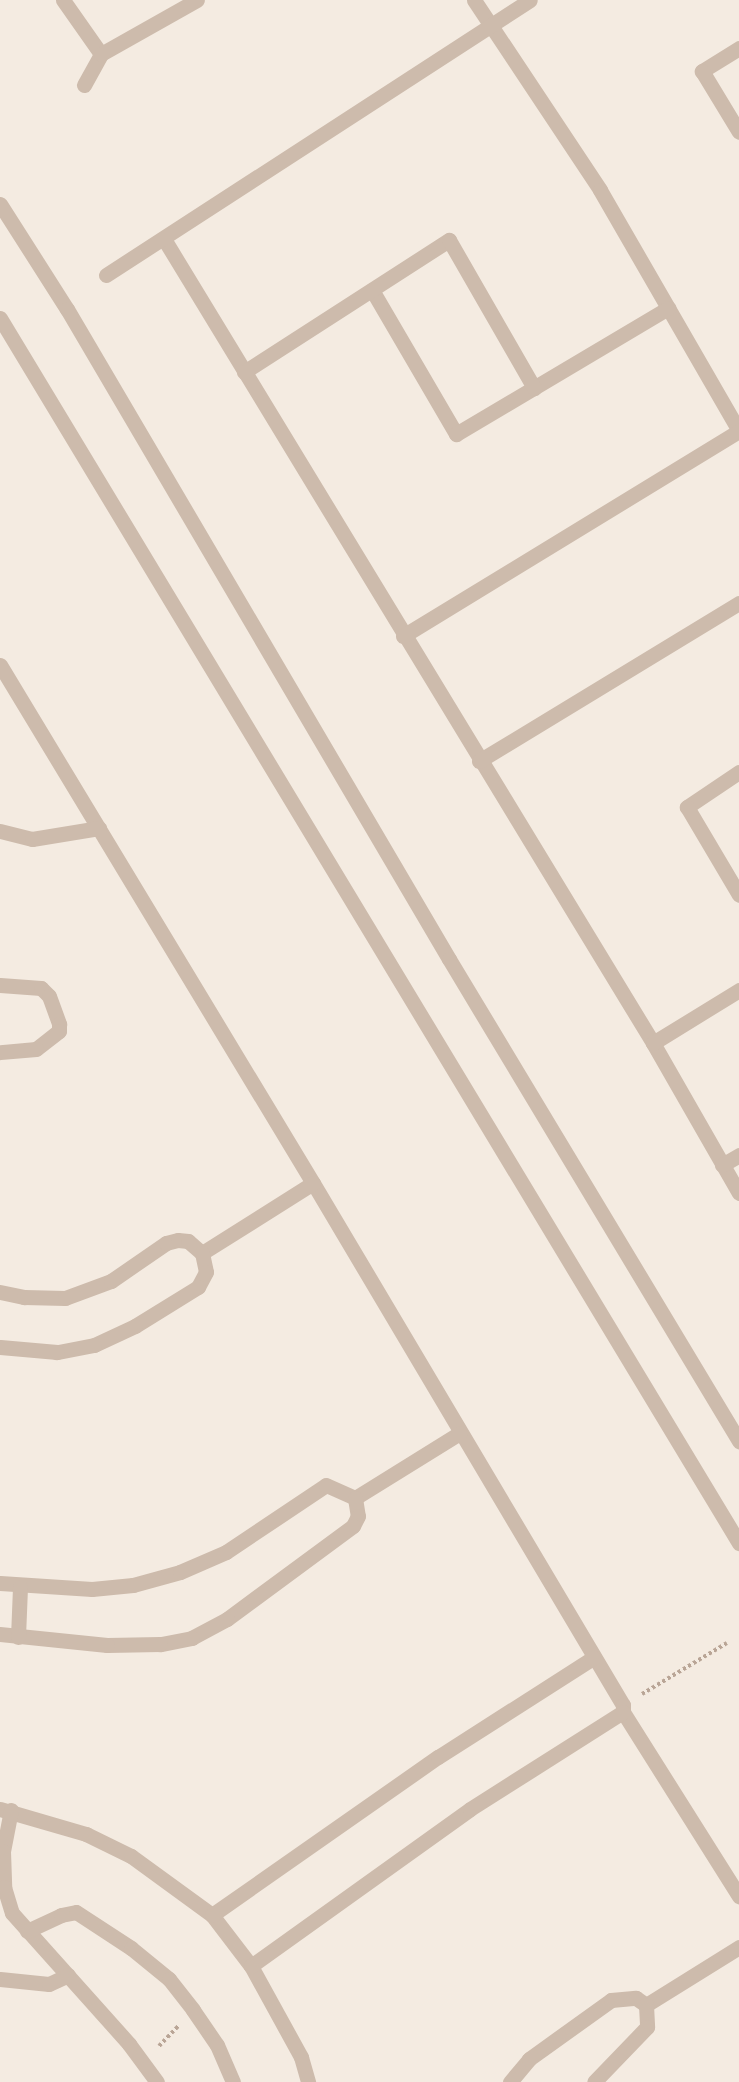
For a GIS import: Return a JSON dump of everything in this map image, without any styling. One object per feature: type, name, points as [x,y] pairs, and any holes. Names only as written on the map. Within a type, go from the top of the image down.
[{"type":"street","points":[[63,0],[101,54]]},
{"type":"street","points":[[84,85],[101,54],[197,0]]},
{"type":"street","points":[[403,636],[739,431],[600,190],[474,0]]},
{"type":"street","points":[[106,275],[530,0]]},
{"type":"street","points":[[739,48],[702,71],[739,132]]},
{"type":"street","points":[[0,204],[67,309],[449,959],[739,1441]]},
{"type":"street","points":[[164,239],[479,762],[652,1042],[739,1192]]},
{"type":"street","points":[[244,372],[449,240],[534,388]]},
{"type":"street","points":[[372,290],[456,434],[668,308]]},
{"type":"street","points":[[0,318],[739,1543]]},
{"type":"street","points":[[479,762],[739,603]]},
{"type":"street","points":[[0,666],[314,1183],[592,1658],[739,1896]]},
{"type":"street","points":[[739,771],[687,807],[739,895]]},
{"type":"street","points":[[0,831],[32,839],[99,828]]},
{"type":"street","points":[[0,985],[41,988],[49,996],[59,1024],[59,1031],[36,1049],[0,1052]]},
{"type":"street","points":[[652,1042],[739,990]]},
{"type":"street","points":[[722,1165],[739,1155]]},
{"type":"street","points":[[202,1254],[314,1183]]},
{"type":"street","points":[[0,1292],[24,1297],[65,1298],[111,1281],[166,1243],[188,1241],[202,1254],[206,1272],[198,1287],[135,1326],[94,1345],[57,1352],[0,1347]]},
{"type":"street","points":[[354,1498],[460,1433]]},
{"type":"street","points":[[0,1583],[20,1587],[92,1589],[133,1584],[180,1572],[226,1552],[326,1485],[354,1498]]},
{"type":"street","points":[[0,1634],[107,1645],[160,1644],[192,1638],[227,1619],[353,1526],[358,1516],[354,1498]]},
{"type":"street","points":[[18,1637],[20,1587]]},
{"type":"street","points":[[212,1915],[438,1757],[592,1658]]},
{"type":"street","points":[[251,1966],[470,1809],[623,1708]]},
{"type":"street","points":[[157,2082],[12,1913],[4,1887],[3,1851],[6,1810],[86,1834],[131,1856],[212,1915],[251,1966],[301,2057],[308,2082]]},
{"type":"street","points":[[27,1931],[61,1915],[76,1912],[131,1947],[169,1979],[194,2010],[217,2045],[232,2082]]},
{"type":"street","points":[[646,2006],[739,1947]]},
{"type":"street","points":[[0,1978],[49,1984],[68,1976]]},
{"type":"street","points":[[510,2082],[529,2059],[612,2000],[636,1998],[646,2006],[649,2019],[642,2035],[594,2082]]},
{"type":"path","points":[[623,1708],[728,1643]]},
{"type":"path","points":[[143,2063],[194,2010]]}]
